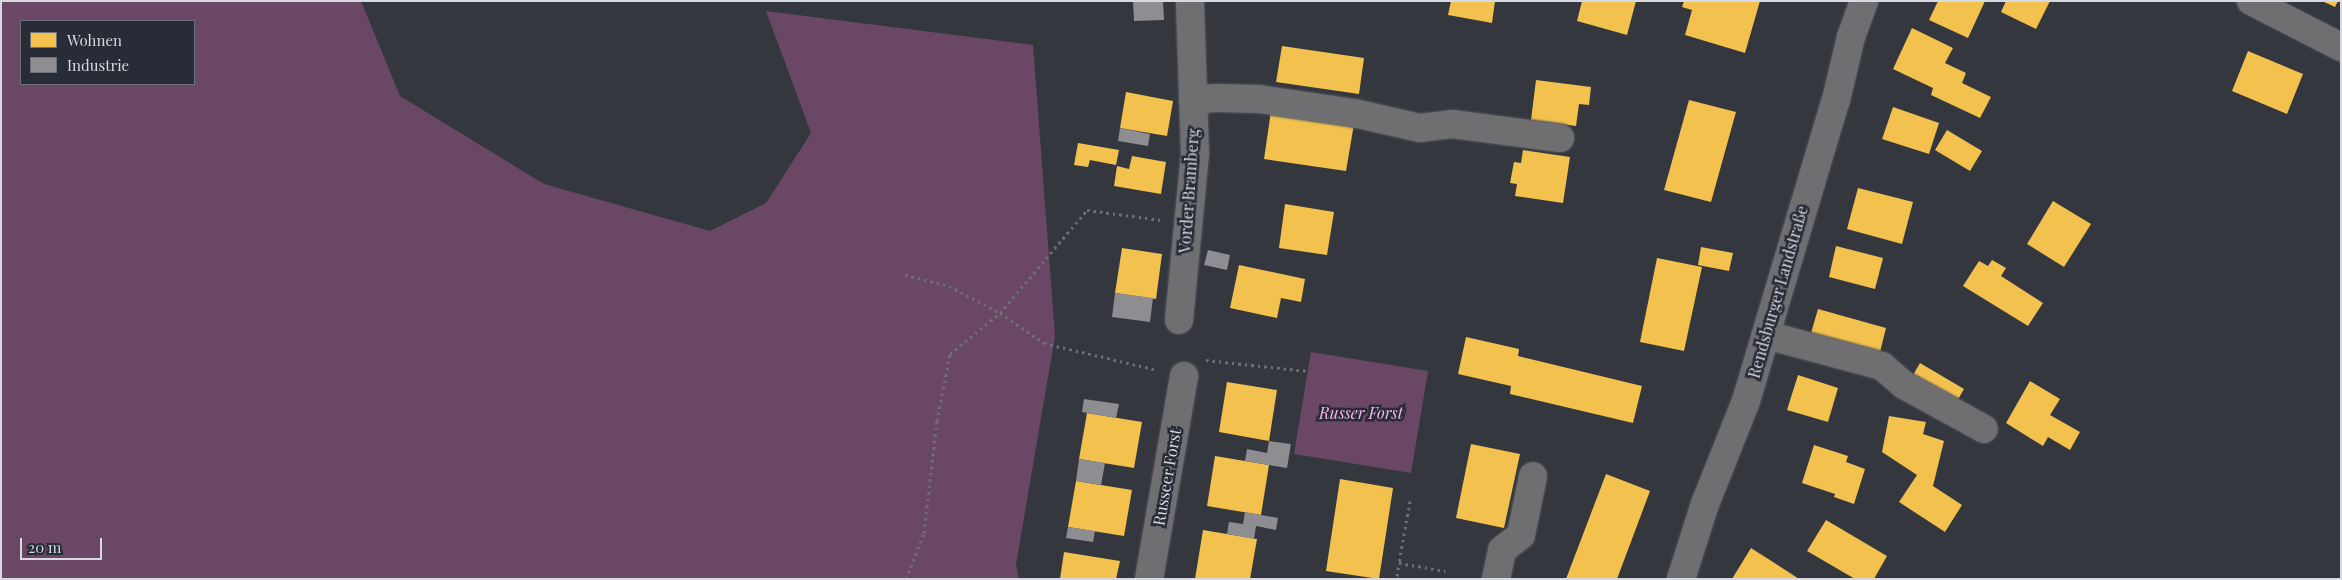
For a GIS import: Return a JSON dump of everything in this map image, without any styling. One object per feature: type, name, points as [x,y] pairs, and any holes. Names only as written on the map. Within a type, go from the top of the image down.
[{"type":"street","name":"Vorder Bramberg","points":[[1180,320],[1187,223],[1195,154],[1190,1]]},
{"type":"street","name":"Rendsburger Landstraße","points":[[1681,579],[1705,504],[1746,401],[1836,100],[1851,37],[1864,1]]},
{"type":"street","points":[[2251,1],[2341,47]]},
{"type":"street","points":[[1193,100],[1217,98],[1259,99],[1354,113],[1420,128],[1452,124],[1560,138]]},
{"type":"street","points":[[1766,335],[1882,366],[1904,385],[1984,430]]},
{"type":"street","name":"Russeer Forst","points":[[1149,579],[1194,368]]},
{"type":"street","points":[[1496,579],[1502,550],[1521,535],[1533,476]]},
{"type":"path","points":[[906,579],[924,533],[937,421],[950,354],[1000,313],[1087,210],[1187,223]]},
{"type":"path","points":[[905,274],[949,286],[1000,313],[1044,343],[1194,368],[1307,371]]},
{"type":"path","points":[[1397,576],[1410,501]]},
{"type":"path","points":[[1399,563],[1445,571]]},
{"type":"green space","points":[[1,1],[361,1],[400,96],[544,184],[710,231],[766,203],[811,133],[766,11],[1033,45],[1055,336],[1016,565],[1019,579],[1,579]]},
{"type":"green space","name":"Russer Forst","points":[[1311,352],[1428,371],[1411,473],[1294,454]]},
{"type":"building: Wohnen","points":[[1451,1],[1495,1],[1492,23],[1448,15]]},
{"type":"building: Wohnen","points":[[1582,1],[1636,1],[1627,35],[1577,21]]},
{"type":"building: Wohnen","points":[[1684,1],[1760,1],[1745,53],[1685,35],[1692,10],[1682,7]]},
{"type":"building: Wohnen","points":[[1938,1],[1985,1],[1968,38],[1929,20]]},
{"type":"building: Wohnen","points":[[2006,1],[2050,1],[2036,29],[2001,12]]},
{"type":"building: Wohnen","points":[[2322,1],[2338,1],[2335,7]]},
{"type":"building: Wohnen","points":[[1912,28],[1953,48],[1945,63],[1966,73],[1962,83],[1991,97],[1980,118],[1931,95],[1933,88],[1893,69]]},
{"type":"building: Wohnen","points":[[1282,46],[1364,58],[1359,94],[1276,82]]},
{"type":"building: Wohnen","points":[[2248,51],[2303,74],[2287,114],[2232,91]]},
{"type":"building: Wohnen","points":[[1536,80],[1591,87],[1589,105],[1579,104],[1576,126],[1531,120]]},
{"type":"building: Wohnen","points":[[1126,92],[1173,101],[1167,136],[1120,128]]},
{"type":"building: Wohnen","points":[[1689,100],[1736,112],[1711,202],[1664,190]]},
{"type":"building: Wohnen","points":[[1893,107],[1939,123],[1929,154],[1882,139]]},
{"type":"building: Wohnen","points":[[1271,111],[1354,124],[1346,171],[1264,159]]},
{"type":"building: Wohnen","points":[[1947,130],[1982,151],[1970,171],[1935,150]]},
{"type":"building: Wohnen","points":[[1078,143],[1119,150],[1116,165],[1090,160],[1088,167],[1074,165]]},
{"type":"building: Wohnen","points":[[1523,150],[1570,157],[1563,203],[1515,196],[1517,184],[1510,183],[1514,162],[1521,163]]},
{"type":"building: Wohnen","points":[[1132,156],[1166,162],[1161,194],[1114,186],[1117,166],[1129,169]]},
{"type":"building: Wohnen","points":[[1858,188],[1913,202],[1902,244],[1847,229]]},
{"type":"building: Wohnen","points":[[2053,201],[2091,224],[2064,267],[2027,244]]},
{"type":"building: Wohnen","points":[[1285,204],[1334,212],[1327,255],[1279,248]]},
{"type":"building: Wohnen","points":[[1836,246],[1883,258],[1875,289],[1829,277]]},
{"type":"building: Wohnen","points":[[1701,247],[1733,253],[1729,271],[1698,265]]},
{"type":"building: Wohnen","points":[[1122,248],[1162,254],[1156,299],[1115,293]]},
{"type":"building: Wohnen","points":[[1657,258],[1702,267],[1684,351],[1640,342]]},
{"type":"building: Wohnen","points":[[1992,260],[2006,268],[2001,276],[2043,303],[2028,326],[1963,286],[1979,261],[1988,266]]},
{"type":"building: Wohnen","points":[[1239,265],[1305,279],[1301,302],[1281,298],[1277,318],[1230,308]]},
{"type":"building: Wohnen","points":[[1818,309],[1886,328],[1878,360],[1809,340]]},
{"type":"building: Wohnen","points":[[1466,337],[1519,349],[1518,356],[1642,386],[1633,423],[1510,394],[1511,386],[1458,374]]},
{"type":"building: Wohnen","points":[[1920,363],[1964,389],[1956,403],[1909,382]]},
{"type":"building: Wohnen","points":[[1798,375],[1838,388],[1828,422],[1787,410]]},
{"type":"building: Wohnen","points":[[2030,381],[2060,399],[2050,415],[2080,432],[2070,450],[2048,437],[2043,446],[2006,423]]},
{"type":"building: Wohnen","points":[[1227,382],[1277,390],[1269,441],[1219,432]]},
{"type":"building: Wohnen","points":[[1087,413],[1142,422],[1134,468],[1079,459]]},
{"type":"building: Wohnen","points":[[1889,416],[1926,422],[1923,434],[1944,441],[1933,486],[1962,505],[1945,532],[1899,502],[1917,475],[1882,452]]},
{"type":"building: Wohnen","points":[[1471,444],[1520,454],[1504,528],[1456,518]]},
{"type":"building: Wohnen","points":[[1814,445],[1848,456],[1846,462],[1865,469],[1854,504],[1834,497],[1835,494],[1802,483]]},
{"type":"building: Wohnen","points":[[1215,456],[1269,465],[1261,515],[1207,506]]},
{"type":"building: Wohnen","points":[[1606,474],[1650,491],[1617,579],[1566,579]]},
{"type":"building: Wohnen","points":[[1340,479],[1393,488],[1379,579],[1326,571]]},
{"type":"building: Wohnen","points":[[1076,481],[1132,490],[1124,536],[1068,527]]},
{"type":"building: Wohnen","points":[[1826,520],[1887,556],[1874,579],[1855,579],[1807,551]]},
{"type":"building: Wohnen","points":[[1203,530],[1257,539],[1250,579],[1195,579]]},
{"type":"building: Wohnen","points":[[1751,548],[1790,573],[1799,579],[1732,579]]},
{"type":"building: Wohnen","points":[[1064,552],[1120,561],[1116,579],[1060,579]]},
{"type":"building: Industrie","points":[[1133,1],[1163,1],[1164,20],[1134,21]]},
{"type":"building: Industrie","points":[[1120,128],[1150,134],[1148,146],[1118,141]]},
{"type":"building: Industrie","points":[[1208,250],[1230,255],[1227,270],[1204,265]]},
{"type":"building: Industrie","points":[[1115,293],[1153,298],[1150,322],[1112,317]]},
{"type":"building: Industrie","points":[[1084,399],[1119,404],[1116,418],[1082,412]]},
{"type":"building: Industrie","points":[[1269,441],[1291,444],[1287,468],[1245,461],[1247,449],[1267,453]]},
{"type":"building: Industrie","points":[[1079,459],[1105,463],[1101,485],[1076,481]]},
{"type":"building: Industrie","points":[[1245,512],[1278,518],[1276,530],[1256,526],[1254,539],[1227,534],[1229,522],[1243,524]]},
{"type":"building: Industrie","points":[[1068,527],[1095,531],[1093,542],[1066,538]]}]
